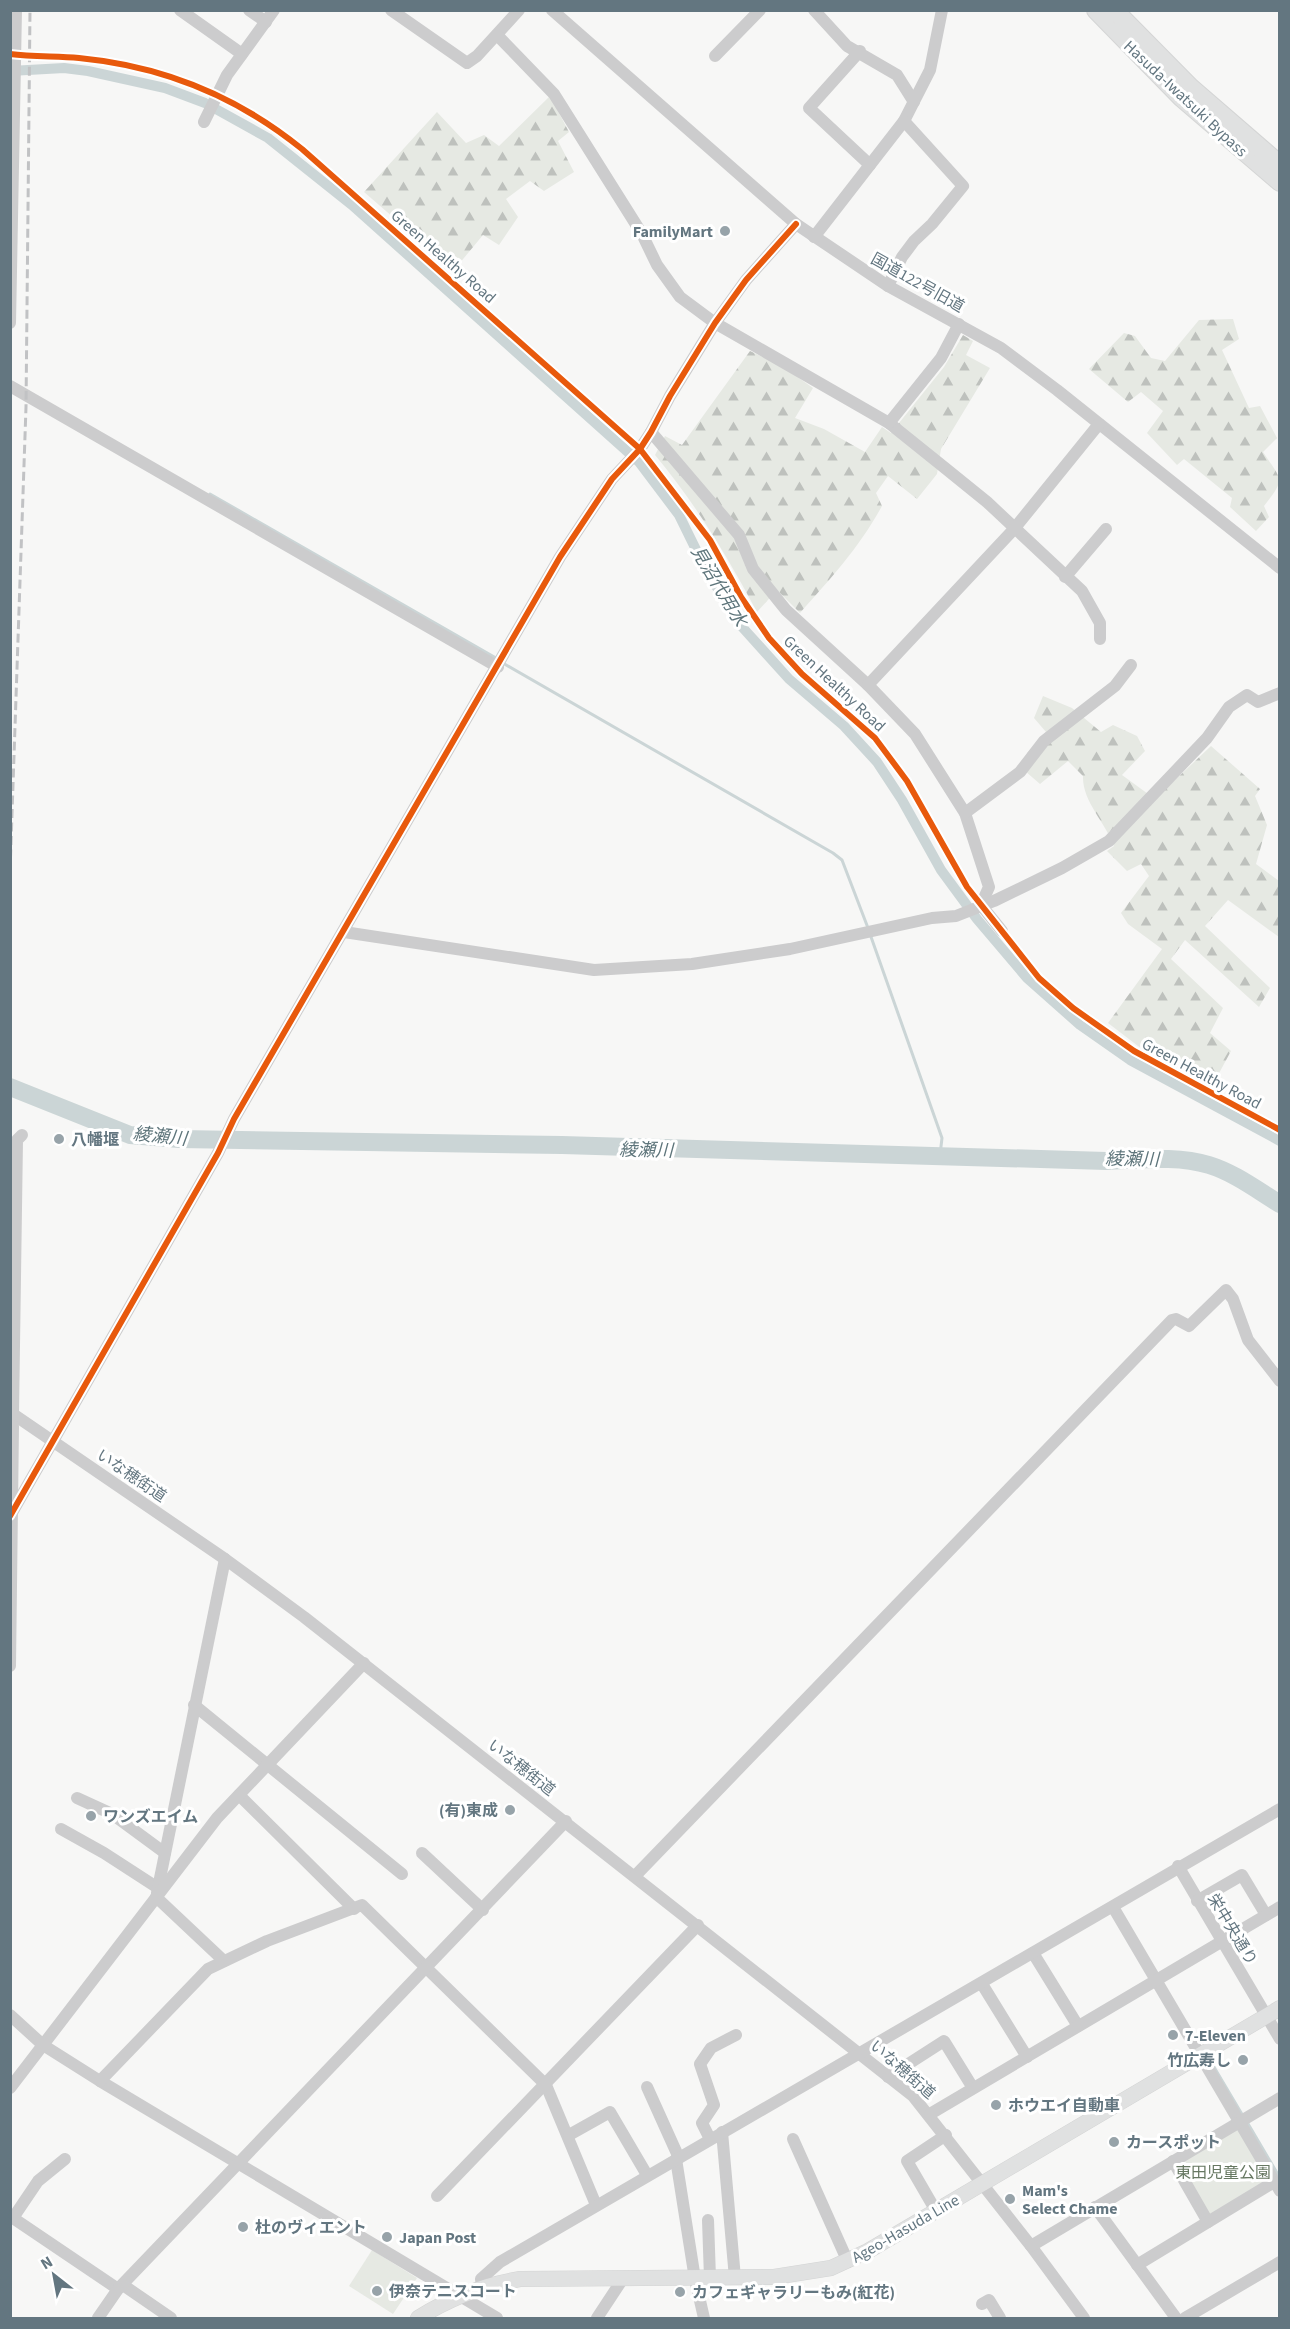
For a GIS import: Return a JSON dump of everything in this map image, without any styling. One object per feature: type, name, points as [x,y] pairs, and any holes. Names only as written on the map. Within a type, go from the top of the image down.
[{"type":"highway","name":"Hasuda-Iwatsuki Bypass","points":[[1096,10],[1182,98],[1280,182]]},
{"type":"highway","name":"Hasuda-Iwatsuki Bypass","points":[[1114,10],[1190,87],[1280,165]]},
{"type":"main road","name":"Ageo-Hasuda Line","points":[[418,2319],[458,2296],[482,2287],[520,2279],[794,2276],[848,2262],[1280,2008]]},
{"type":"street","points":[[10,323],[13,53],[16,10]]},
{"type":"street","points":[[180,10],[242,54]]},
{"type":"street","points":[[249,10],[266,22]]},
{"type":"street","points":[[207,116],[216,96],[242,54],[274,10]]},
{"type":"street","points":[[391,10],[467,63],[497,35],[519,10]]},
{"type":"street","name":"国道122号旧道","points":[[552,10],[796,224],[888,286],[1001,348],[1280,568]]},
{"type":"street","points":[[715,56],[760,10]]},
{"type":"street","points":[[814,10],[847,45],[897,75],[914,102]]},
{"type":"street","points":[[814,237],[904,121],[930,70],[942,10]]},
{"type":"street","points":[[497,35],[554,94],[642,234],[664,277],[680,297],[715,323],[889,423],[987,502],[1082,591],[1100,622],[1100,639]]},
{"type":"street","points":[[860,51],[809,108],[870,165]]},
{"type":"street","points":[[888,286],[908,249],[963,186],[904,121]]},
{"type":"street","points":[[11,1514],[218,1153],[234,1119],[560,557],[612,479],[639,451],[669,396],[715,323],[746,280],[796,224]]},
{"type":"street","points":[[889,423],[941,358],[959,324]]},
{"type":"street","points":[[10,386],[498,667]]},
{"type":"street","points":[[868,685],[1014,529],[1099,424]]},
{"type":"street","points":[[651,432],[739,535],[753,569],[786,610],[868,685],[915,734],[965,813],[989,887],[979,906]]},
{"type":"street","points":[[1065,577],[1106,529]]},
{"type":"street","points":[[965,813],[1020,772],[1044,741],[1115,686],[1131,665]]},
{"type":"street","points":[[344,932],[594,970],[692,964],[768,952],[964,913],[1062,868],[1109,841],[1207,738],[1229,707],[1246,695],[1258,702],[1280,693]]},
{"type":"street","points":[[979,906],[1002,931]]},
{"type":"street","points":[[10,1666],[17,1140],[22,1135]]},
{"type":"street","points":[[635,1876],[1172,1320],[1176,1319],[1189,1326],[1226,1290],[1233,1299],[1248,1340],[1280,1381]]},
{"type":"street","name":"いな穂街道","points":[[12,1417],[53,1441],[225,1559],[364,1663],[913,2096],[930,2114],[1031,2246],[1082,2318]]},
{"type":"street","points":[[157,1892],[225,1559]]},
{"type":"street","points":[[10,2088],[157,1892],[239,1795],[364,1663]]},
{"type":"street","points":[[194,1705],[402,1874]]},
{"type":"street","points":[[239,1795],[354,1909]]},
{"type":"street","points":[[77,1798],[111,1814],[165,1853]]},
{"type":"street","points":[[482,2287],[481,2279],[486,2273],[596,2205],[982,1984],[1178,1866],[1280,1809]]},
{"type":"street","points":[[98,2319],[121,2287],[238,2162],[483,1910],[566,1821]]},
{"type":"street","points":[[61,1830],[104,1853],[157,1892],[224,1961]]},
{"type":"street","points":[[422,1853],[483,1910]]},
{"type":"street","name":"栄中央通り","points":[[1178,1866],[1280,2039]]},
{"type":"street","points":[[1197,1900],[1242,1875],[1266,1915]]},
{"type":"street","points":[[99,2081],[208,1969],[267,1941],[362,1905],[546,2085],[569,2135],[596,2205]]},
{"type":"street","points":[[1113,1906],[1277,2186],[1208,2222],[1137,2265]]},
{"type":"street","points":[[930,2114],[1280,1907]]},
{"type":"street","points":[[437,2196],[698,1925]]},
{"type":"street","points":[[1033,1953],[1078,2026]]},
{"type":"street","points":[[982,1984],[1027,2057]]},
{"type":"street","points":[[10,2015],[43,2045],[99,2081],[238,2162],[496,2319]]},
{"type":"street","points":[[710,2139],[702,2123],[714,2105],[700,2064],[711,2048],[736,2035]]},
{"type":"street","points":[[888,2076],[944,2041],[973,2088]]},
{"type":"street","points":[[647,2086],[678,2158],[702,2278],[704,2319]]},
{"type":"street","points":[[1031,2246],[1280,2098]]},
{"type":"street","points":[[569,2135],[610,2112],[647,2175]]},
{"type":"street","points":[[722,2132],[735,2278]]},
{"type":"street","points":[[936,2211],[907,2161],[946,2135]]},
{"type":"street","points":[[793,2139],[848,2262]]},
{"type":"street","points":[[65,2159],[38,2181],[12,2217],[171,2319]]},
{"type":"street","points":[[1173,2161],[1208,2222]]},
{"type":"street","points":[[1095,2207],[1176,2319]]},
{"type":"street","points":[[702,2278],[708,2220]]},
{"type":"street","points":[[1185,2319],[1280,2262]]},
{"type":"street","points":[[597,2319],[624,2277]]},
{"type":"street","points":[[982,2304],[989,2301],[1000,2319]]},
{"type":"green space","points":[[550,96],[569,132],[558,141],[574,172],[544,191],[530,181],[506,199],[518,217],[499,245],[483,235],[454,270],[364,192],[437,112],[466,143],[484,135],[499,146]]},
{"type":"green space","points":[[1233,319],[1239,339],[1222,350],[1249,408],[1260,406],[1277,438],[1263,452],[1277,474],[1278,484],[1264,506],[1269,517],[1256,531],[1230,507],[1232,498],[1184,459],[1177,465],[1147,433],[1163,411],[1141,392],[1128,402],[1089,369],[1124,333],[1135,336],[1151,358],[1165,361],[1199,320]]},
{"type":"green space","points":[[963,335],[973,341],[966,355],[990,368],[941,449],[937,474],[917,499],[888,476],[876,493],[882,506],[864,536],[800,613],[777,590],[757,612],[710,531],[684,492],[655,455],[665,436],[682,445],[750,351],[782,366],[813,388],[795,418],[824,429],[865,452],[882,427],[891,433],[944,367]]},
{"type":"green space","points":[[1043,696],[1072,708],[1101,732],[1113,725],[1137,736],[1145,751],[1122,775],[1155,799],[1211,746],[1260,789],[1255,796],[1267,825],[1256,864],[1279,881],[1279,937],[1228,900],[1205,926],[1270,988],[1259,1007],[1185,940],[1171,959],[1223,1008],[1210,1033],[1231,1051],[1211,1088],[1138,1046],[1108,1023],[1162,949],[1128,924],[1121,913],[1149,876],[1141,864],[1127,871],[1107,851],[1114,846],[1086,794],[1083,776],[1068,761],[1040,784],[1025,771],[1027,753],[1046,732],[1034,718]]},
{"type":"green space","name":"東田児童公園","points":[[1237,2128],[1268,2182],[1209,2216],[1178,2163]]},
{"type":"green space","points":[[372,2250],[417,2278],[393,2314],[349,2286]]},
{"type":"waterway","name":"見沼代用水","points":[[10,71],[64,68],[88,71],[165,88],[205,103],[268,138],[352,205],[639,462],[679,515],[707,572],[743,628],[789,679],[844,726],[877,762],[902,800],[941,870],[977,919],[1027,978],[1080,1025],[1130,1060],[1280,1141]]},
{"type":"waterway","points":[[210,494],[496,658]]},
{"type":"waterway","points":[[501,662],[833,853],[842,860],[868,928]]},
{"type":"waterway","points":[[870,934],[942,1138],[940,1155]]},
{"type":"waterway","name":"綾瀬川","points":[[10,1087],[130,1135],[179,1139],[562,1145],[1106,1161],[1171,1159],[1197,1162],[1219,1168],[1280,1204]]},
{"type":"waterway","points":[[1208,2057],[1243,2116]]},
{"type":"waterway","points":[[1247,2122],[1280,2178]]},
{"type":"railway","points":[[10,872],[26,407],[30,10]]},
{"type":"cycle path","name":"Green Healthy Road","points":[[10,54],[110,62],[169,77],[225,99],[277,130],[302,149],[640,449],[710,540],[741,597],[769,638],[802,674],[875,738],[907,781],[967,887],[1039,978],[1073,1008],[1134,1051],[1280,1130]]},
{"type":"cycle path","points":[[10,1516],[218,1153],[234,1119],[560,557],[612,479],[640,449],[715,323],[746,280],[796,224]]},
{"type":"place","name":"FamilyMart","points":[[725,231]]},
{"type":"place","name":"八幡堰","points":[[59,1139]]},
{"type":"place","name":"(有)東成","points":[[510,1810]]},
{"type":"place","name":"ワンズエイム","points":[[91,1816]]},
{"type":"place","name":"7-Eleven","points":[[1173,2035]]},
{"type":"place","name":"竹広寿し","points":[[1243,2060]]},
{"type":"place","name":"ホウエイ自動車","points":[[996,2105]]},
{"type":"place","name":"カースポット","points":[[1114,2142]]},
{"type":"place","name":"Mam's Select Chame","points":[[1010,2199]]},
{"type":"place","name":"杜のヴィエント","points":[[243,2227]]},
{"type":"place","name":"Japan Post","points":[[387,2237]]},
{"type":"place","name":"伊奈テニスコート","points":[[377,2291]]},
{"type":"place","name":"カフェギャラリーもみ(紅花)","points":[[680,2292]]}]
